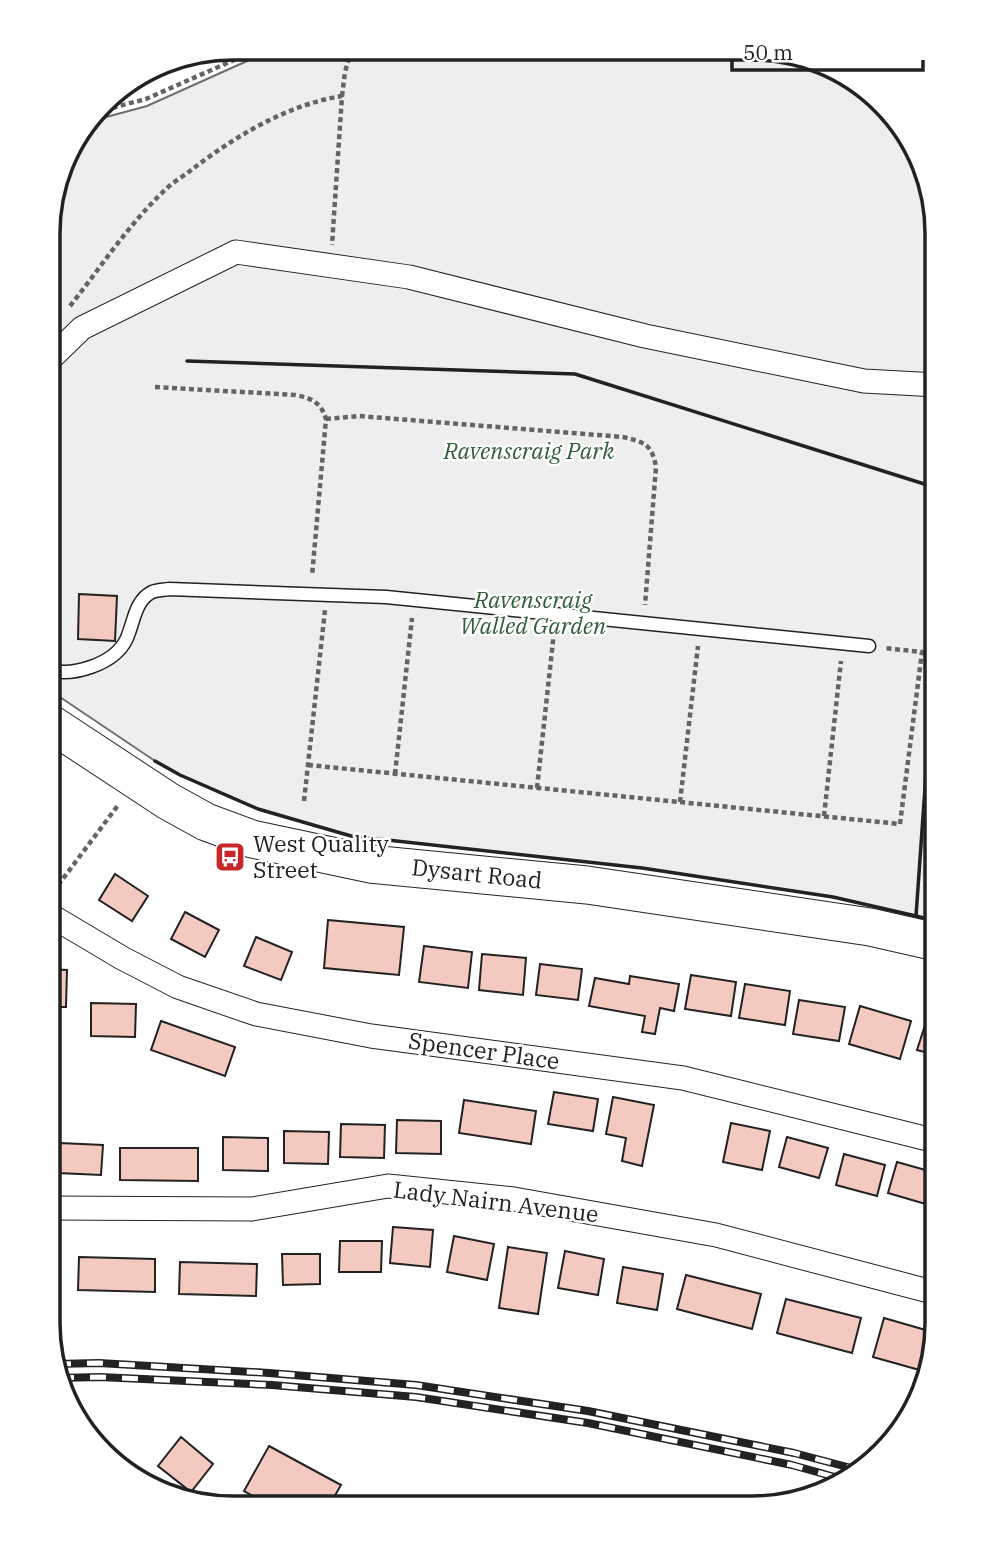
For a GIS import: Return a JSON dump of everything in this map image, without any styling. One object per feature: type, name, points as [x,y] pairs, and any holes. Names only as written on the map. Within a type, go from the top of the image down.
[{"type":"main road","name":"Dysart Road","points":[[60,730],[136,781],[206,822],[252,839],[370,864],[587,885],[870,927],[924,939]]},
{"type":"street","points":[[60,349],[82,328],[236,252],[409,277],[645,335],[864,381],[925,384]]},
{"type":"street","name":"Spencer Place","points":[[60,921],[178,987],[256,1014],[371,1035],[683,1077],[924,1138]]},
{"type":"street","name":"Lady Nairn Avenue","points":[[60,1208],[252,1209],[388,1186],[514,1199],[716,1235],[924,1290]]},
{"type":"lane","points":[[60,672],[89,669],[110,657],[126,641],[141,602],[152,593],[169,589],[386,597],[869,646]]},
{"type":"path","points":[[112,108],[146,99],[234,60]]},
{"type":"path","points":[[331,266],[342,96],[348,60]]},
{"type":"path","points":[[70,339],[64,314],[125,234],[166,189],[215,151],[270,119],[323,99],[342,96]]},
{"type":"path","points":[[155,387],[306,397],[323,409],[326,419],[310,594]]},
{"type":"path","points":[[326,419],[359,416],[609,436],[636,440],[647,446],[654,452],[656,467],[643,623]]},
{"type":"path","points":[[304,801],[327,595]]},
{"type":"path","points":[[395,774],[414,600]]},
{"type":"path","points":[[537,788],[556,614]]},
{"type":"path","points":[[680,802],[700,629]]},
{"type":"path","points":[[824,816],[843,643]]},
{"type":"path","points":[[308,765],[900,824],[922,652],[869,646]]},
{"type":"path","points":[[60,882],[136,781]]},
{"type":"green space","name":"Ravenscraig Park","points":[[247,61],[774,61],[796,65],[838,83],[857,95],[889,127],[911,166],[919,188],[925,233],[924,918],[833,897],[642,868],[351,836],[258,809],[180,775],[60,697],[60,233],[65,188],[77,156],[102,118],[147,106]]},
{"type":"building","points":[[79,594],[117,596],[115,641],[78,639]]},
{"type":"building","points":[[115,874],[148,896],[132,921],[99,900]]},
{"type":"building","points":[[185,912],[219,930],[205,957],[171,939]]},
{"type":"building","points":[[328,920],[404,927],[399,975],[324,968]]},
{"type":"building","points":[[256,937],[292,952],[281,980],[244,966]]},
{"type":"building","points":[[424,946],[472,952],[468,988],[419,982]]},
{"type":"building","points":[[482,954],[526,958],[523,995],[479,990]]},
{"type":"building","points":[[540,964],[582,969],[578,1000],[536,995]]},
{"type":"building","points":[[60,970],[67,970],[66,1007],[60,1007]]},
{"type":"building","points":[[691,975],[736,982],[731,1016],[685,1009]]},
{"type":"building","points":[[630,976],[679,984],[674,1011],[660,1008],[655,1034],[642,1032],[645,1016],[589,1006],[595,978],[629,984]]},
{"type":"building","points":[[745,984],[790,991],[785,1025],[739,1018]]},
{"type":"building","points":[[799,1000],[845,1007],[839,1041],[793,1034]]},
{"type":"building","points":[[91,1003],[136,1004],[135,1037],[91,1036]]},
{"type":"building","points":[[860,1006],[911,1021],[900,1059],[849,1044]]},
{"type":"building","points":[[161,1021],[235,1047],[225,1076],[151,1050]]},
{"type":"building","points":[[924,1027],[924,1052],[917,1050]]},
{"type":"building","points":[[554,1092],[598,1099],[593,1131],[548,1124]]},
{"type":"building","points":[[613,1097],[654,1105],[642,1166],[622,1161],[626,1138],[606,1134]]},
{"type":"building","points":[[464,1100],[536,1111],[531,1144],[459,1133]]},
{"type":"building","points":[[397,1120],[441,1121],[441,1154],[396,1153]]},
{"type":"building","points":[[731,1123],[770,1131],[762,1170],[723,1162]]},
{"type":"building","points":[[341,1124],[385,1125],[384,1158],[340,1157]]},
{"type":"building","points":[[284,1131],[329,1132],[328,1164],[284,1163]]},
{"type":"building","points":[[223,1137],[268,1138],[268,1171],[223,1170]]},
{"type":"building","points":[[787,1137],[828,1148],[819,1178],[779,1167]]},
{"type":"building","points":[[60,1143],[103,1145],[101,1175],[60,1173]]},
{"type":"building","points":[[120,1148],[198,1148],[198,1181],[120,1180]]},
{"type":"building","points":[[844,1154],[885,1165],[877,1196],[836,1185]]},
{"type":"building","points":[[897,1162],[924,1170],[924,1204],[888,1193]]},
{"type":"building","points":[[393,1227],[433,1230],[430,1267],[390,1263]]},
{"type":"building","points":[[454,1236],[494,1244],[487,1280],[447,1272]]},
{"type":"building","points":[[340,1241],[382,1241],[381,1272],[339,1272]]},
{"type":"building","points":[[508,1247],[547,1253],[538,1314],[499,1308]]},
{"type":"building","points":[[565,1251],[604,1259],[598,1295],[558,1288]]},
{"type":"building","points":[[282,1254],[320,1254],[320,1284],[283,1285]]},
{"type":"building","points":[[79,1257],[155,1259],[155,1292],[78,1290]]},
{"type":"building","points":[[180,1262],[257,1264],[256,1296],[179,1294]]},
{"type":"building","points":[[623,1267],[663,1274],[657,1310],[617,1303]]},
{"type":"building","points":[[686,1275],[761,1294],[752,1329],[677,1309]]},
{"type":"building","points":[[786,1299],[861,1318],[852,1353],[777,1333]]},
{"type":"building","points":[[884,1318],[924,1330],[917,1369],[873,1357]]},
{"type":"building","points":[[181,1437],[213,1464],[192,1491],[158,1466]]},
{"type":"building","points":[[269,1446],[341,1485],[335,1496],[253,1496],[244,1491]]},
{"type":"railway","points":[[64,1364],[99,1363],[269,1373],[416,1385],[588,1411],[794,1453],[846,1467]]},
{"type":"railway","points":[[69,1378],[272,1385],[416,1397],[588,1423],[792,1465],[830,1476]]},
{"type":"wall","points":[[187,361],[575,374],[925,484]]},
{"type":"wall","points":[[155,761],[180,775],[258,809],[351,836],[642,868],[833,897],[916,916],[924,795]]},
{"type":"wall","points":[[916,916],[924,918]]},
{"type":"place","name":"West Quality Street","points":[[230,857]]},
{"type":"park label","name":"Ravenscraig Walled Garden","points":[[533,613]]}]
